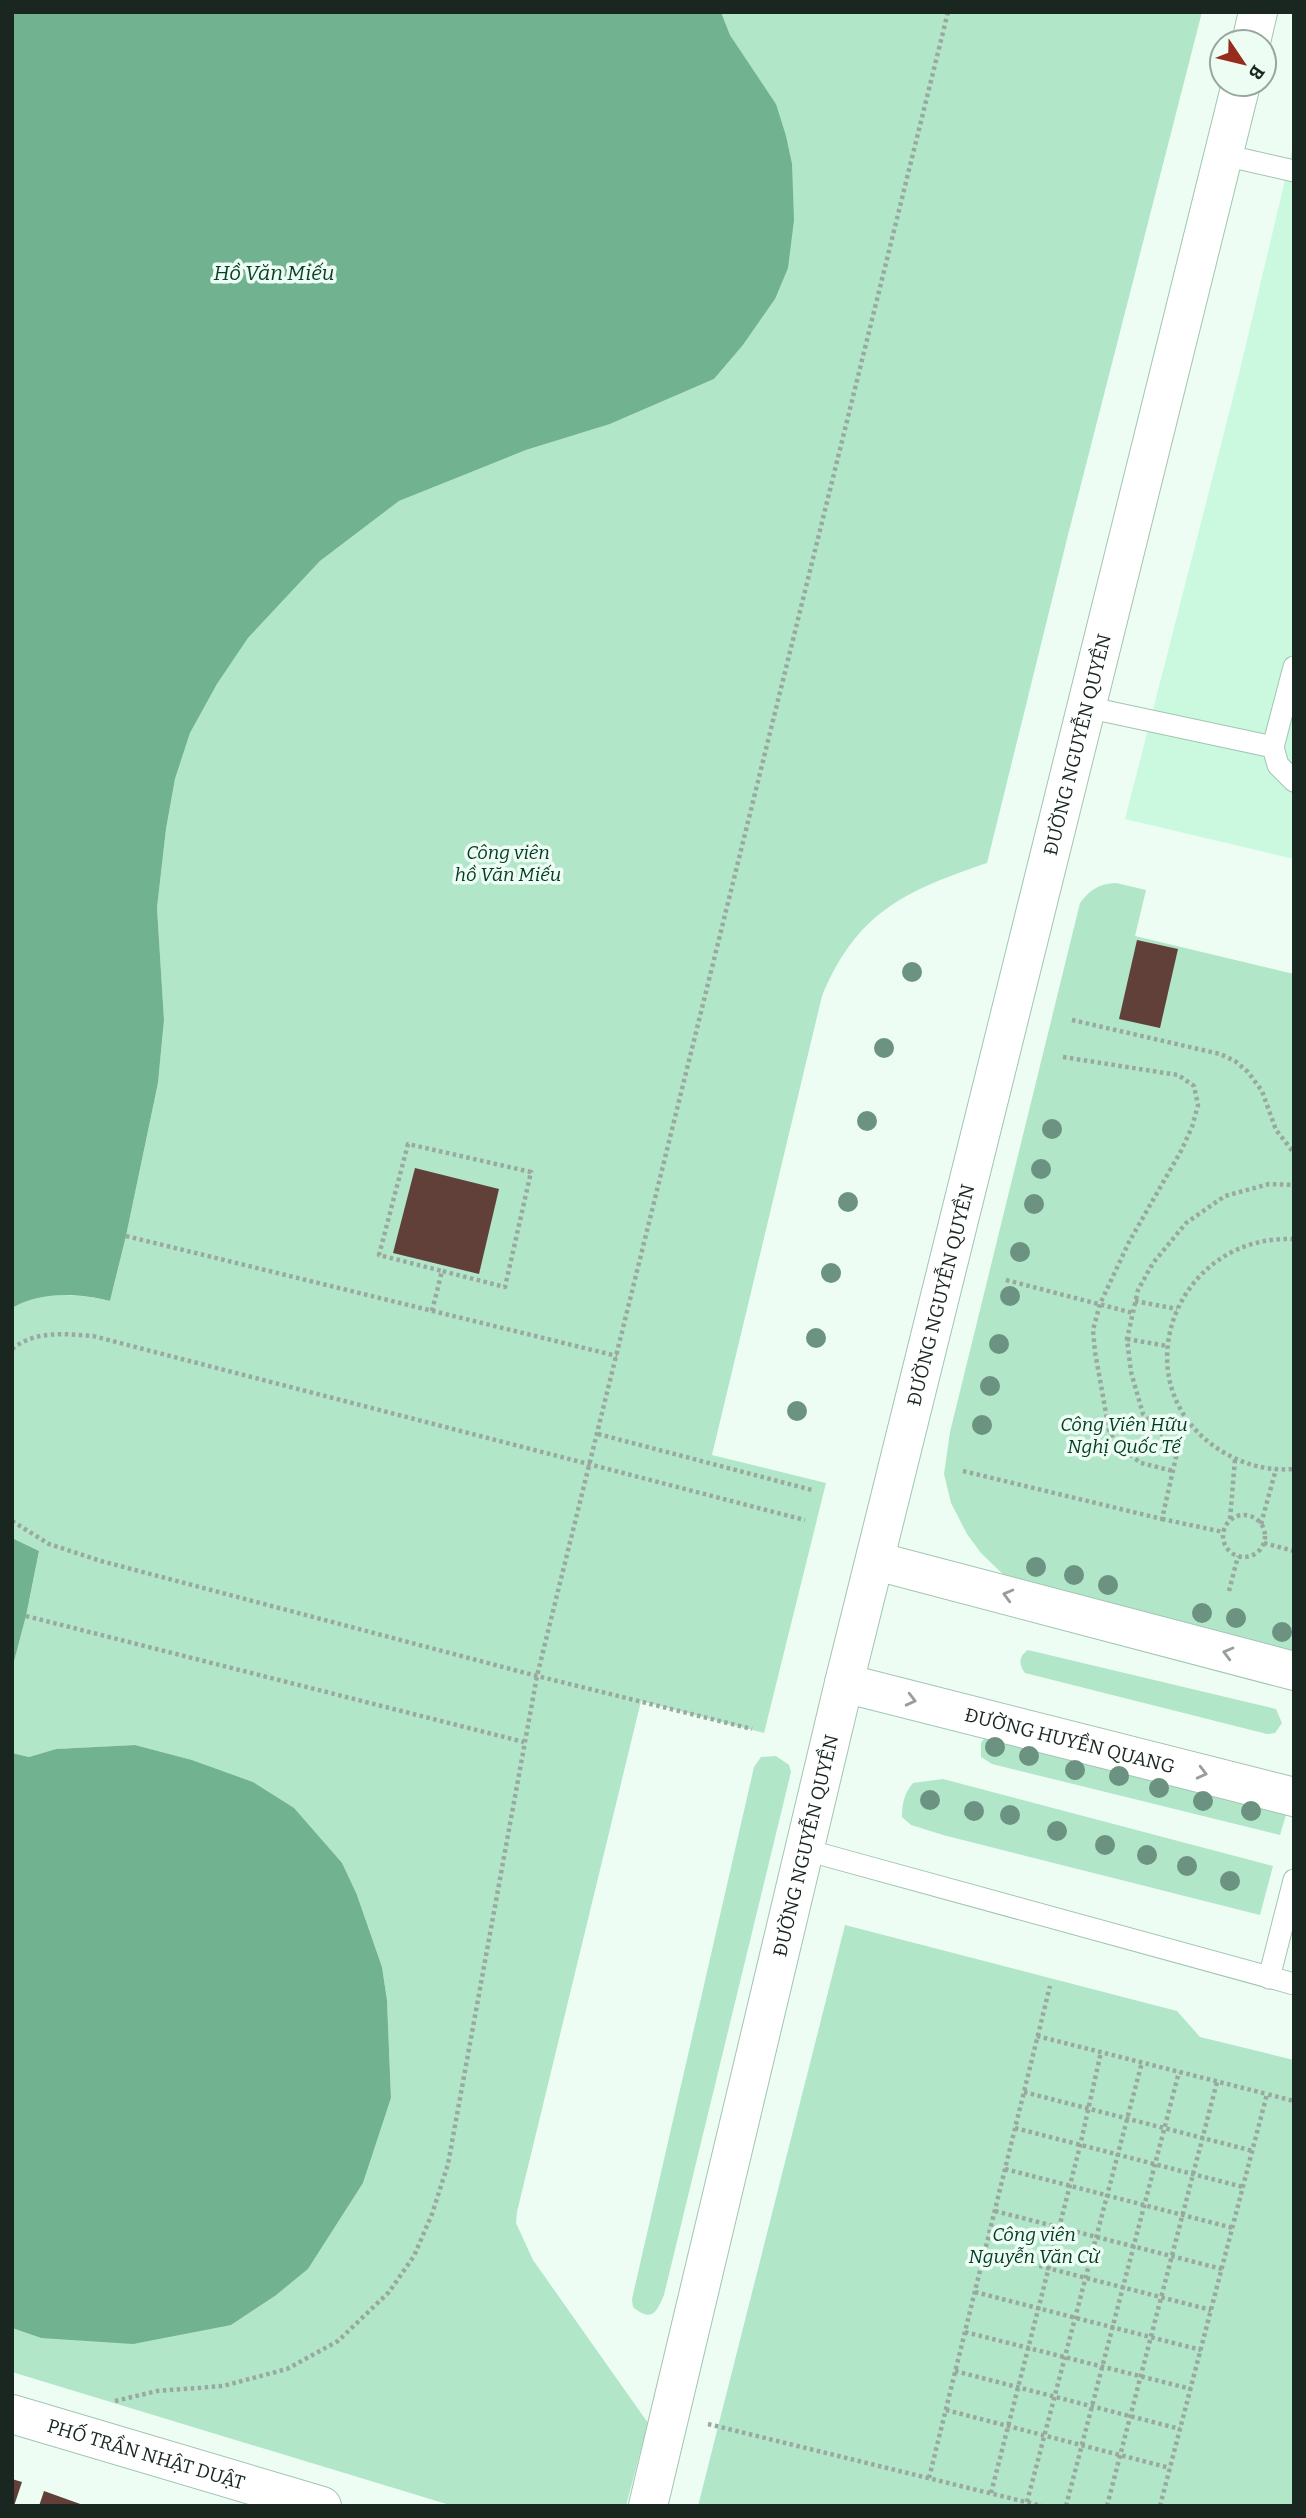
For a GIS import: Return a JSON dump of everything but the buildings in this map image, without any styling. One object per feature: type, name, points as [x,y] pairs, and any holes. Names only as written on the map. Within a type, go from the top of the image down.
[{"type":"street","name":"ĐƯỜNG NGUYỄN QUYỀN","points":[[648,2506],[844,1683],[1238,98]]},
{"type":"street","points":[[876,1561],[1294,1671]]},
{"type":"street","name":"ĐƯỜNG HUYỀN QUANG","points":[[844,1683],[1294,1797]]},
{"type":"street","name":"PHỐ TRẦN NHẬT DUẬT","points":[[12,2414],[322,2506]]},
{"type":"lane","points":[[1224,155],[1294,171]]},
{"type":"lane","points":[[1294,667],[1273,747],[1278,765],[1294,781]]},
{"type":"lane","points":[[1086,707],[1273,747]]},
{"type":"lane","points":[[806,1850],[1294,1984]]},
{"type":"lane","points":[[1269,1978],[1294,1880]]},
{"type":"path","points":[[108,2403],[157,2391],[223,2386],[288,2369],[338,2341],[389,2292],[414,2256],[432,2214],[448,2164],[537,1676],[948,12]]},
{"type":"path","points":[[1072,1020],[1220,1055],[1235,1061],[1248,1072],[1262,1091],[1276,1130],[1294,1153]]},
{"type":"path","points":[[1063,1057],[1178,1075],[1194,1086],[1198,1105],[1181,1152],[1129,1242],[1100,1304],[1093,1330],[1109,1430],[1117,1445],[1132,1458],[1153,1467],[1173,1471]]},
{"type":"path","points":[[408,1144],[531,1172],[505,1287],[442,1271],[379,1255],[408,1144]]},
{"type":"path","points":[[1162,1518],[1176,1457],[1171,1444],[1143,1414],[1131,1372],[1127,1339],[1138,1290],[1153,1263],[1186,1223],[1225,1196],[1269,1184],[1294,1185]]},
{"type":"path","points":[[126,1236],[617,1356]]},
{"type":"path","points":[[1294,1239],[1258,1241],[1240,1246],[1224,1255],[1196,1278],[1177,1309],[1167,1346],[1169,1374],[1177,1401],[1191,1424],[1211,1445],[1255,1467],[1294,1469]]},
{"type":"path","points":[[432,1311],[442,1271]]},
{"type":"path","points":[[1006,1280],[1133,1313]]},
{"type":"path","points":[[1135,1301],[1177,1309]]},
{"type":"path","points":[[12,1349],[25,1339],[56,1334],[93,1336],[805,1520]]},
{"type":"path","points":[[1127,1339],[1167,1346]]},
{"type":"path","points":[[598,1434],[812,1490]]},
{"type":"path","points":[[1230,1519],[1242,1515],[1250,1516],[1261,1524],[1264,1543],[1252,1555],[1238,1556],[1227,1549],[1223,1532],[1230,1519],[1235,1459]]},
{"type":"path","points":[[1261,1524],[1276,1469]]},
{"type":"path","points":[[962,1471],[1223,1532]]},
{"type":"path","points":[[12,1521],[49,1544],[101,1561],[537,1676],[752,1729]]},
{"type":"path","points":[[1264,1543],[1294,1551]]},
{"type":"path","points":[[1229,1591],[1238,1556]]},
{"type":"path","points":[[26,1616],[524,1742]]},
{"type":"path","points":[[929,2478],[1050,1986]]},
{"type":"path","points":[[1037,2036],[1294,2101]]},
{"type":"path","points":[[991,2493],[1080,2146],[1101,2052]]},
{"type":"path","points":[[1027,2502],[1142,2062]]},
{"type":"path","points":[[1066,2506],[1179,2072]]},
{"type":"path","points":[[1107,2506],[1217,2082]]},
{"type":"path","points":[[1024,2092],[1253,2151]]},
{"type":"path","points":[[1160,2506],[1267,2094]]},
{"type":"path","points":[[1015,2129],[1244,2188]]},
{"type":"path","points":[[1005,2169],[1233,2228]]},
{"type":"path","points":[[995,2211],[1222,2269]]},
{"type":"path","points":[[985,2252],[1211,2310]]},
{"type":"path","points":[[975,2292],[1201,2350]]},
{"type":"path","points":[[965,2332],[1191,2389]]},
{"type":"path","points":[[955,2371],[1180,2429]]},
{"type":"path","points":[[946,2410],[1170,2468]]},
{"type":"path","points":[[707,2424],[1042,2506]]},
{"type":"shaded area","points":[[1294,142],[1294,859],[1125,819],[1238,378]]},
{"type":"green space","name":"Công viên hồ Văn Miếu","points":[[721,12],[1202,12],[987,863],[932,884],[887,908],[868,924],[851,944],[822,996],[712,1455],[826,1483],[764,1733],[641,1701],[517,2212],[516,2223],[533,2260],[648,2423],[626,2506],[453,2506],[12,2372],[12,2328],[41,2338],[231,2325],[275,2296],[308,2269],[363,2183],[391,2098],[387,2000],[382,1967],[357,1895],[253,1782],[192,1760],[135,1745],[56,1749],[29,1757],[12,1753],[12,1669],[39,1551],[12,1538],[12,1308],[23,1302],[60,1295],[110,1301],[158,1083],[164,1020],[157,908],[175,779],[190,733],[217,684],[248,638],[320,561],[399,501],[526,450],[610,424],[714,379],[743,345],[775,299],[776,104],[730,35]]},
{"type":"green space","name":"Công Viên Hữu Nghị Quốc Tế","points":[[1116,883],[1146,890],[1135,936],[1294,974],[1294,1654],[1012,1583],[981,1553],[967,1534],[951,1503],[944,1474],[950,1432],[1080,903],[1096,888]]},
{"type":"green space","points":[[1028,1650],[1276,1709],[1282,1723],[1275,1733],[1267,1734],[1025,1673],[1020,1660]]},
{"type":"green space","points":[[987,1735],[1288,1808],[1280,1835],[992,1764],[981,1757],[981,1743]]},
{"type":"green space","points":[[776,1756],[789,1765],[791,1772],[664,2295],[652,2314],[644,2314],[633,2307],[632,2299],[754,1767],[761,1757]]},
{"type":"green space","points":[[943,1779],[1273,1866],[1260,1915],[911,1825],[902,1817],[904,1799],[910,1787],[913,1783]]},
{"type":"green space","name":"Công viên Nguyễn Văn Cừ","points":[[845,1925],[1177,2011],[1200,2037],[1294,2060],[1294,2506],[698,2506]]},
{"type":"water","name":"Hồ Văn Miếu","points":[[12,12],[721,12],[730,35],[776,104],[792,164],[794,220],[788,268],[775,299],[743,345],[714,379],[610,424],[526,450],[399,501],[320,561],[248,638],[217,684],[190,733],[175,779],[157,908],[164,1020],[158,1083],[110,1301],[86,1296],[60,1295],[23,1302],[12,1308]]},
{"type":"water","points":[[12,1538],[39,1551],[12,1669]]},
{"type":"water","points":[[135,1745],[192,1760],[253,1782],[294,1808],[342,1863],[357,1895],[382,1967],[387,2000],[391,2098],[363,2183],[308,2269],[275,2296],[231,2325],[133,2344],[41,2338],[12,2328],[12,1753],[29,1757],[56,1749]]}]
